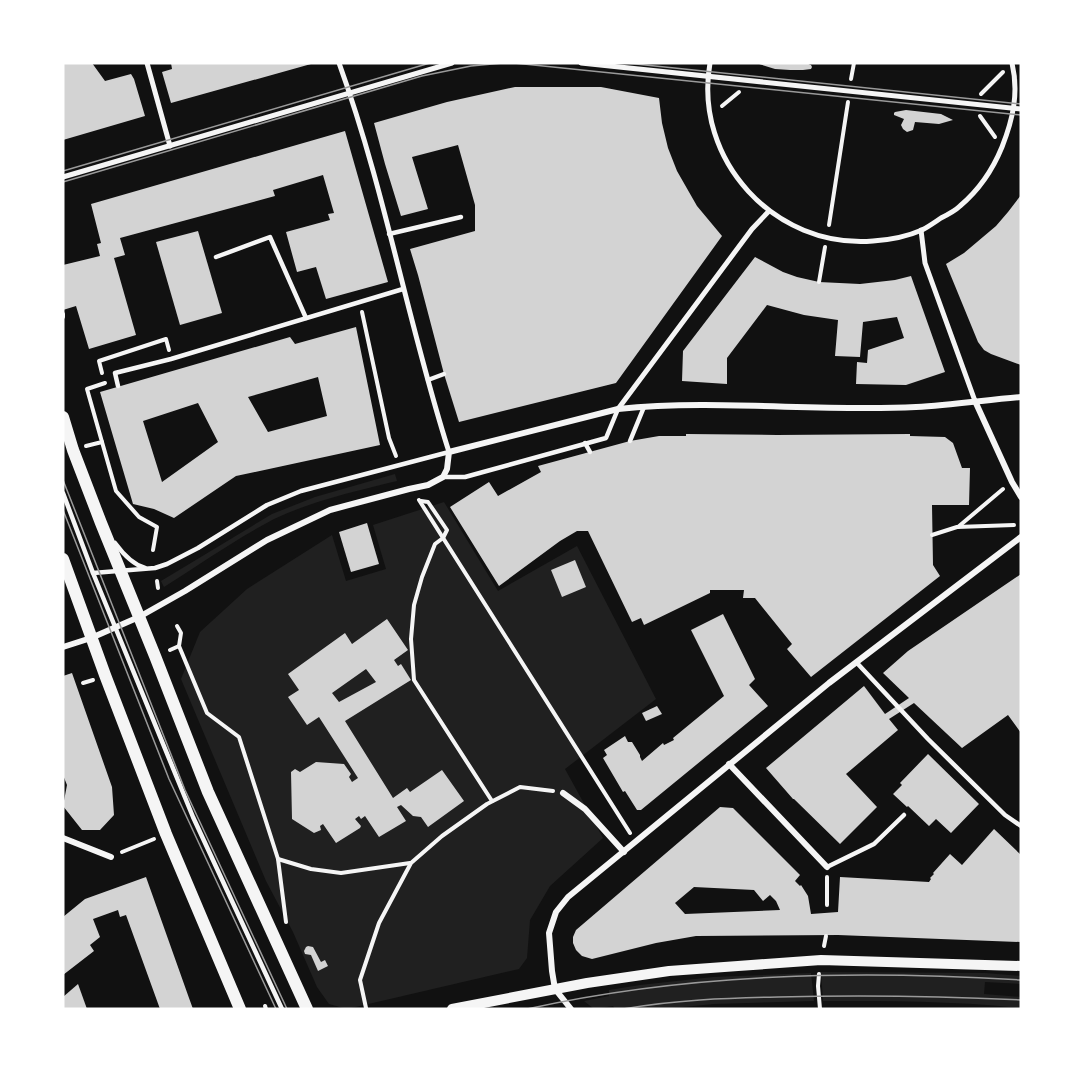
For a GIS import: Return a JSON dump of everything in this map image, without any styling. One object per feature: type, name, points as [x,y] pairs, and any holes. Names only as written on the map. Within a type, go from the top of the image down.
[{"type":"main road","points":[[63,417],[101,523],[208,792],[308,1008]]},
{"type":"main road","points":[[63,559],[166,834],[240,1009]]},
{"type":"street","points":[[147,63],[170,146]]},
{"type":"street","points":[[63,647],[92,638],[139,617],[267,540],[330,510],[428,485],[443,477],[447,469],[449,452],[403,289],[361,125],[339,63]]},
{"type":"street","points":[[63,177],[452,63]]},
{"type":"street","points":[[581,63],[1021,109]]},
{"type":"street","points":[[710,63],[708,99],[718,144],[730,170],[748,192],[769,211],[797,228],[827,238],[859,242],[890,240],[921,230],[959,207],[980,186],[996,163],[1014,114],[1016,79],[1012,63]]},
{"type":"street","points":[[618,409],[752,229],[769,211]]},
{"type":"street","points":[[921,230],[926,263],[975,401],[1021,497]]},
{"type":"street","points":[[449,452],[618,409],[693,405],[916,407],[1021,397]]},
{"type":"street","points":[[571,1009],[555,989],[549,933],[556,912],[568,897],[805,702],[1021,537]]},
{"type":"street","points":[[729,764],[827,867]]},
{"type":"street","points":[[563,793],[585,809],[624,852]]},
{"type":"street","points":[[63,838],[111,857]]},
{"type":"street","points":[[452,1009],[555,989],[669,971],[821,960],[1021,966]]},
{"type":"lane","points":[[389,234],[461,217]]},
{"type":"lane","points":[[216,257],[270,237],[306,318]]},
{"type":"lane","points":[[118,386],[115,373],[171,359],[403,289]]},
{"type":"lane","points":[[428,380],[444,374]]},
{"type":"lane","points":[[630,441],[644,407]]},
{"type":"lane","points":[[443,477],[465,477],[606,438],[618,409]]},
{"type":"lane","points":[[585,443],[590,452]]},
{"type":"lane","points":[[93,573],[147,569],[167,564],[198,548],[267,505],[301,491],[449,452]]},
{"type":"lane","points":[[63,493],[93,573],[193,818],[282,1009]]},
{"type":"lane","points":[[101,523],[128,559],[147,569]]},
{"type":"lane","points":[[857,663],[928,739],[1005,814],[1021,826]]},
{"type":"lane","points":[[827,867],[874,844],[904,814]]},
{"type":"path","points":[[819,282],[854,63]]},
{"type":"path","points":[[360,302],[389,438]]},
{"type":"path","points":[[102,442],[116,491],[139,517],[157,526],[153,549]]},
{"type":"path","points":[[957,527],[1012,482]]},
{"type":"path","points":[[492,801],[414,680],[411,639],[414,605],[435,544],[443,538],[447,530],[428,502],[420,501],[443,538],[635,841]]},
{"type":"path","points":[[932,536],[957,527],[1021,525]]},
{"type":"path","points":[[157,581],[158,588]]},
{"type":"path","points":[[177,626],[181,633],[179,646],[207,713],[239,737],[278,859],[286,924]]},
{"type":"path","points":[[170,650],[179,646]]},
{"type":"path","points":[[366,1008],[360,980],[380,923],[411,863],[442,836],[492,801],[520,787],[563,793]]},
{"type":"path","points":[[111,857],[166,834]]},
{"type":"path","points":[[278,859],[311,869],[341,873],[411,863]]},
{"type":"path","points":[[827,867],[827,904]]},
{"type":"path","points":[[818,986],[820,1009]]},
{"type":"shaded area","points":[[395,474],[397,481],[319,502],[274,519],[164,587],[161,581],[272,514],[315,497]]},
{"type":"shaded area","points":[[444,502],[498,591],[577,546],[656,699],[565,769],[603,838],[550,886],[530,920],[527,958],[519,969],[347,1009],[329,1004],[317,987],[293,932],[266,881],[181,679],[200,632],[247,589],[332,535],[346,581],[386,569],[373,525]]},
{"type":"shaded area","points":[[821,972],[985,973],[1021,976],[1021,984],[985,982],[984,994],[1021,997],[1021,1008],[898,1001],[823,1001]]},
{"type":"shaded area","points":[[811,973],[814,1001],[714,1004],[663,1009],[615,1009],[613,1006],[594,1009],[584,1001],[609,996],[609,990],[640,985],[713,977]]},
{"type":"building","points":[[63,63],[92,63],[105,81],[131,74],[145,116],[63,140]]},
{"type":"building","points":[[171,63],[311,64],[171,103],[162,72],[172,69]]},
{"type":"building","points":[[756,63],[806,63],[812,67],[803,70],[775,69]]},
{"type":"building","points":[[515,87],[601,87],[659,98],[668,148],[677,171],[697,206],[722,236],[616,383],[459,422],[410,249],[475,231],[475,205],[458,145],[412,157],[428,209],[401,216],[374,123],[447,102]]},
{"type":"building","points":[[906,110],[941,114],[953,120],[939,124],[915,122],[913,130],[907,132],[901,125],[904,119],[894,115],[895,112]]},
{"type":"building","points":[[345,131],[388,282],[326,299],[316,267],[297,272],[286,232],[330,220],[328,214],[334,213],[323,175],[273,190],[275,196],[120,238],[125,255],[114,258],[136,335],[89,349],[76,306],[63,310],[63,265],[100,256],[97,244],[101,243],[91,204]]},
{"type":"building","points":[[1021,195],[1021,365],[991,354],[984,350],[978,342],[946,264],[964,253],[996,226]]},
{"type":"building","points":[[198,231],[222,313],[180,325],[156,242]]},
{"type":"building","points":[[755,257],[783,272],[819,282],[860,284],[911,276],[945,372],[906,385],[856,384],[857,362],[867,363],[868,350],[904,338],[897,317],[863,322],[860,357],[835,356],[838,320],[804,315],[767,305],[727,358],[727,384],[682,381],[683,351]]},
{"type":"building","points":[[356,327],[380,445],[236,476],[174,518],[154,509],[133,504],[100,392],[290,337],[295,344]],"holes":[[[318,377],[327,416],[268,432],[248,397]],[[198,403],[218,442],[162,482],[143,421]]]},
{"type":"building","points":[[686,434],[910,434],[910,436],[945,437],[953,443],[962,468],[970,468],[969,505],[932,505],[933,565],[940,576],[811,677],[787,649],[792,644],[755,598],[743,598],[744,590],[710,590],[710,593],[644,625],[641,618],[632,622],[588,531],[577,531],[560,541],[499,586],[450,507],[489,482],[498,496],[541,472],[538,466],[630,441],[659,436],[686,436]]},
{"type":"building","points":[[367,523],[379,564],[351,572],[339,532]]},
{"type":"building","points":[[575,560],[586,587],[562,597],[551,570]]},
{"type":"building","points":[[1021,574],[1021,733],[1008,715],[962,748],[914,703],[889,719],[898,730],[846,774],[877,807],[840,844],[793,799],[766,768],[864,686],[885,714],[909,698],[883,673],[908,651]]},
{"type":"building","points":[[723,614],[755,679],[749,685],[768,706],[641,810],[637,810],[625,791],[623,792],[603,758],[607,755],[604,750],[625,736],[628,742],[632,742],[642,761],[663,743],[664,745],[674,740],[673,738],[724,696],[691,630]]},
{"type":"building","points":[[387,619],[408,650],[394,660],[398,666],[401,664],[411,680],[345,721],[393,798],[407,788],[410,792],[442,770],[464,801],[428,827],[421,817],[413,816],[401,805],[397,807],[406,821],[379,837],[365,816],[361,819],[359,816],[355,819],[361,826],[360,828],[336,843],[323,824],[320,826],[321,830],[314,833],[292,819],[291,772],[295,769],[300,772],[316,762],[344,764],[351,774],[349,777],[352,782],[358,778],[319,717],[307,725],[288,697],[299,690],[288,674],[345,633],[352,644]],"holes":[[[366,669],[376,682],[339,702],[332,693]]]},
{"type":"building","points":[[72,673],[112,787],[114,815],[100,830],[82,830],[63,806],[67,785],[63,775],[63,676]]},
{"type":"building","points":[[657,706],[662,714],[646,721],[642,713]]},
{"type":"building","points":[[928,754],[979,804],[951,833],[936,819],[929,826],[893,794],[902,785],[900,783]]},
{"type":"building","points":[[720,807],[733,808],[800,875],[795,881],[801,885],[808,896],[811,914],[838,912],[840,877],[929,882],[933,873],[950,854],[962,865],[994,829],[1021,855],[1021,942],[838,935],[696,936],[656,943],[592,959],[582,956],[576,950],[573,937],[576,930]],"holes":[[[694,887],[754,890],[763,901],[770,895],[780,910],[685,914],[675,903]]]},
{"type":"building","points":[[146,877],[193,1009],[160,1009],[126,915],[120,917],[118,910],[93,919],[100,937],[90,945],[94,951],[63,975],[63,917],[85,899]]},
{"type":"building","points":[[308,946],[313,947],[321,962],[325,960],[328,966],[318,971],[311,955],[305,954],[304,951]]},
{"type":"building","points":[[78,984],[87,1009],[63,1009],[63,997]]},
{"type":"tram line","points":[[63,171],[430,63]]},
{"type":"tram line","points":[[63,182],[422,76],[471,66],[503,63]]},
{"type":"tram line","points":[[514,63],[1021,115]]},
{"type":"tram line","points":[[626,63],[1021,104]]},
{"type":"tram line","points":[[63,480],[185,790],[287,1009]]},
{"type":"tram line","points":[[63,510],[169,779],[276,1009]]},
{"type":"tram line","points":[[527,1009],[649,988],[773,977],[897,975],[1021,980]]},
{"type":"tram line","points":[[623,1009],[681,1002],[759,997],[900,996],[1021,1000]]}]
